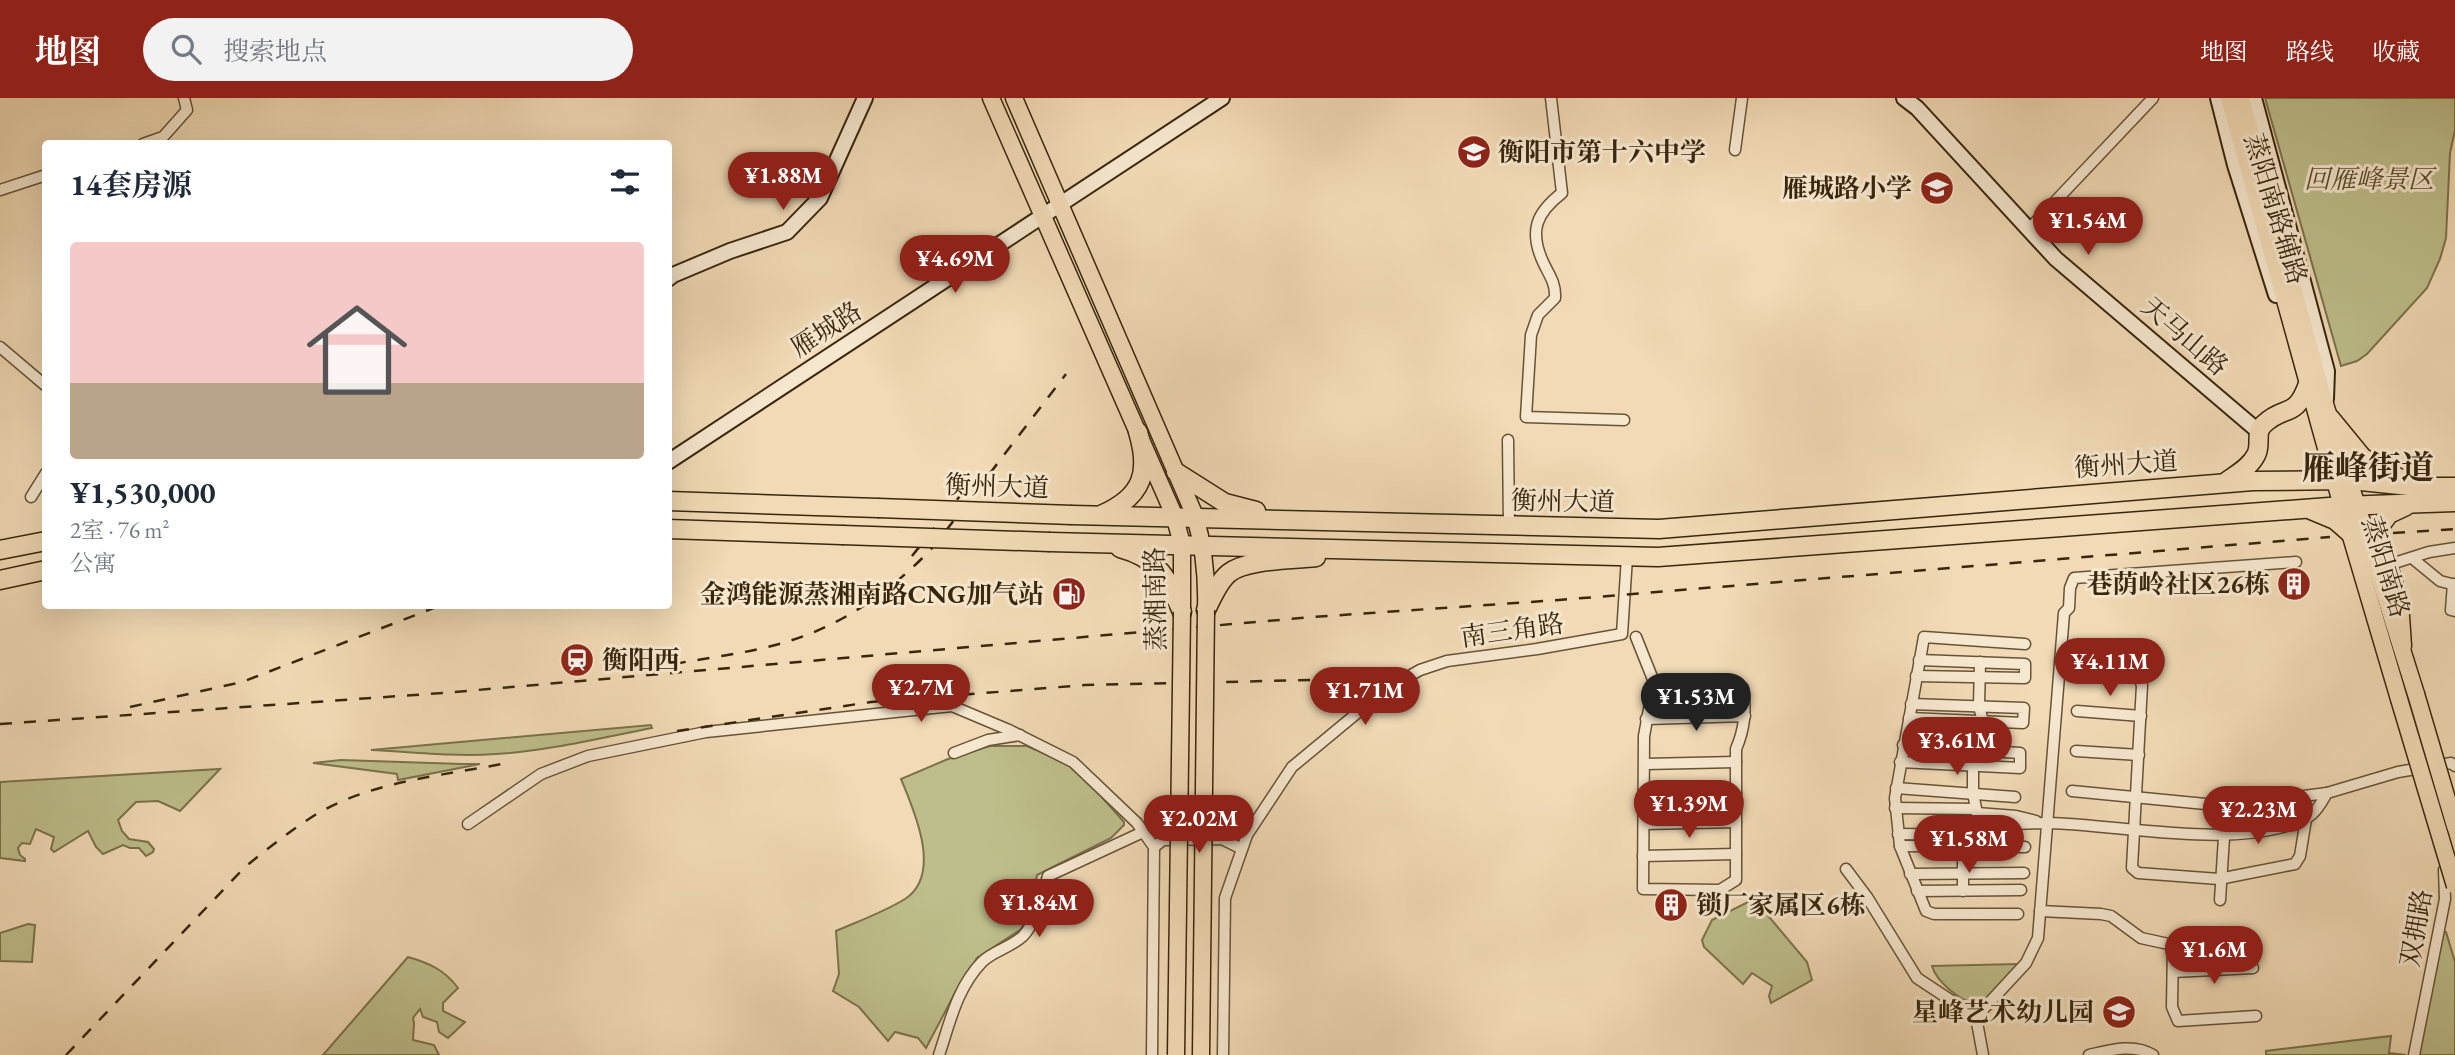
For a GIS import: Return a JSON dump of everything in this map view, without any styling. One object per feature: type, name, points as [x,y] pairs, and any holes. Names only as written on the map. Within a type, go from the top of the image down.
[{"type":"highway","points":[[2225,483],[2256,457],[2260,428],[2296,407],[2302,401],[2308,384]]},
{"type":"highway","points":[[2328,411],[2362,457],[2416,495],[2389,514],[2380,526],[2380,541],[2399,603],[2402,646]]},
{"type":"highway","points":[[1101,515],[1129,498],[1142,475],[1145,456],[1138,432]]},
{"type":"highway","points":[[1176,472],[1225,503],[1283,519]]},
{"type":"highway","name":"衡州大道","points":[[672,501],[1659,529],[2225,483],[2343,480],[2455,502]]},
{"type":"highway","name":"衡州大道","points":[[672,529],[1050,542],[1671,556],[2350,506],[2455,487]]},
{"type":"highway","points":[[2035,498],[2061,504],[2064,509],[2054,521],[2037,529]]},
{"type":"highway","points":[[2304,509],[2323,513],[2350,533]]},
{"type":"highway","points":[[1324,520],[1317,524],[1312,532],[1314,542],[1325,548]]},
{"type":"highway","points":[[0,550],[42,542]]},
{"type":"highway","points":[[1103,543],[1149,559],[1171,586],[1182,612]]},
{"type":"highway","points":[[1230,546],[1263,563]]},
{"type":"highway","points":[[1206,610],[1229,572],[1244,565],[1381,550]]},
{"type":"highway","points":[[0,580],[42,571]]},
{"type":"main road","name":"蒸湘南路","points":[[991,98],[1174,515],[1182,544],[1176,1055]]},
{"type":"main road","name":"蒸湘南路","points":[[1014,98],[1195,516],[1204,545],[1207,570],[1201,1055]]},
{"type":"main road","name":"蒸阳南路","points":[[2229,98],[2308,384],[2343,480]]},
{"type":"main road","name":"蒸阳南路","points":[[2241,98],[2328,411],[2350,506],[2402,646],[2455,826]]},
{"type":"main road","name":"蒸阳南路","points":[[2350,506],[2350,533],[2455,887]]},
{"type":"street","points":[[154,140],[163,137],[187,110],[184,98]]},
{"type":"street","points":[[672,276],[730,251],[787,232],[820,198],[865,98]]},
{"type":"street","name":"雁城路","points":[[672,457],[1212,98]]},
{"type":"street","name":"雁城路","points":[[1060,201],[1222,98]]},
{"type":"street","points":[[1551,98],[1562,193],[1540,216],[1534,238],[1556,286],[1555,298],[1538,315],[1531,335],[1526,417],[1625,419]]},
{"type":"street","points":[[1735,149],[1742,98]]},
{"type":"street","name":"天马山路","points":[[1904,98],[1917,108],[2030,228],[2260,428]]},
{"type":"street","name":"天马山路","points":[[1911,98],[2030,228]]},
{"type":"street","points":[[2030,228],[2153,98]]},
{"type":"street","name":"蒸阳南路辅路","points":[[2218,98],[2235,164],[2280,309],[2294,332]]},
{"type":"street","name":"蒸阳南路辅路","points":[[2254,98],[2327,371],[2328,411]]},
{"type":"street","points":[[0,190],[42,176]]},
{"type":"street","points":[[0,346],[42,383]]},
{"type":"street","points":[[1508,440],[1509,526]]},
{"type":"street","points":[[31,496],[42,479]]},
{"type":"street","points":[[2388,565],[2455,548]]},
{"type":"street","name":"南三角路","points":[[1223,1055],[1225,898],[1247,835],[1292,767],[1385,690],[1420,670],[1447,661],[1622,634],[1627,556]]},
{"type":"street","points":[[2412,558],[2440,581],[2454,585],[2451,610],[2455,611]]},
{"type":"street","points":[[1976,1017],[2026,963],[2038,938],[2064,613],[2069,608],[2070,588],[2074,578],[2296,562]]},
{"type":"street","points":[[1636,637],[1654,682],[1646,719],[1643,889],[1720,890],[1736,880],[1736,749],[1744,730],[1743,688]]},
{"type":"street","points":[[2018,914],[1934,914],[1926,911],[1900,846],[1895,808],[1900,762],[1924,637],[2025,644]]},
{"type":"street","points":[[1916,676],[2025,678],[2025,664],[1919,660]]},
{"type":"street","points":[[1963,891],[1963,856],[1973,835],[1978,815],[1973,793],[1973,766],[1983,751],[1983,722],[1979,706],[1980,662]]},
{"type":"street","points":[[2079,669],[2134,674],[2142,685],[2132,868],[2138,873],[2219,879],[2295,864],[2300,856],[2306,819]]},
{"type":"street","points":[[1909,718],[2023,723],[2024,708],[1911,704]]},
{"type":"street","points":[[468,824],[541,775],[588,756],[706,732],[952,706],[1020,735],[1073,762],[1143,832],[1154,847],[1152,1055]]},
{"type":"street","points":[[2077,711],[2141,716]]},
{"type":"street","points":[[1646,719],[1745,716]]},
{"type":"street","points":[[954,753],[988,740],[1020,735]]},
{"type":"street","points":[[1900,762],[2020,768],[2020,753],[1903,745]]},
{"type":"street","points":[[2076,751],[2139,755]]},
{"type":"street","points":[[1645,764],[1736,762]]},
{"type":"street","points":[[2072,791],[2226,806],[2328,793],[2414,769],[2453,764]]},
{"type":"street","name":"双拥路","points":[[2414,769],[2446,876],[2445,899],[2414,1055]]},
{"type":"street","points":[[1896,788],[2015,797]]},
{"type":"street","points":[[1644,794],[1736,793]]},
{"type":"street","points":[[1895,808],[2016,816],[2047,823],[2225,835],[2274,829],[2306,819],[2328,793]]},
{"type":"street","points":[[2220,900],[2219,879],[2226,806]]},
{"type":"street","points":[[1644,824],[1736,822]]},
{"type":"street","points":[[939,1055],[956,1002],[965,985],[983,961],[1022,936],[1033,921],[1048,876],[1143,832]]},
{"type":"street","points":[[1898,834],[1973,835]]},
{"type":"street","points":[[1154,847],[1164,840],[1222,839],[1242,849]]},
{"type":"street","points":[[1900,846],[2025,847]]},
{"type":"street","points":[[1643,856],[1736,854]]},
{"type":"street","points":[[1846,869],[1867,897],[1917,978],[1976,1017],[1983,1055]]},
{"type":"street","points":[[1910,874],[2024,873]]},
{"type":"street","points":[[1917,891],[2021,890]]},
{"type":"street","points":[[2040,911],[2111,916],[2141,938],[2173,945],[2172,1007],[2178,1021],[2256,1016]]},
{"type":"street","points":[[2173,972],[2253,968]]},
{"type":"street","points":[[2089,1055],[2118,1048],[2146,1051],[2154,1055]]},
{"type":"green space","name":"回雁峰景区","points":[[2265,98],[2455,98],[2446,238],[2440,259],[2427,288],[2367,354],[2357,361],[2341,366]]},
{"type":"green space","points":[[651,725],[652,728],[574,744],[516,752],[465,755],[371,750]]},
{"type":"green space","points":[[990,746],[1027,746],[1067,763],[1091,785],[1124,825],[1111,838],[1037,875],[1028,919],[1020,930],[977,958],[926,1048],[918,1038],[895,1032],[888,1041],[859,1007],[833,991],[839,974],[836,931],[905,899],[916,888],[922,874],[922,842],[901,779],[948,759]]},
{"type":"green space","points":[[341,760],[480,764],[398,780],[397,774],[313,763]]},
{"type":"green space","points":[[220,769],[180,811],[158,801],[136,802],[118,820],[129,839],[148,842],[154,849],[146,856],[139,848],[123,845],[103,854],[88,831],[54,852],[51,849],[54,837],[36,829],[30,844],[22,843],[18,848],[25,861],[0,858],[0,782]]},
{"type":"green space","points":[[1754,899],[1807,962],[1812,980],[1771,1003],[1769,996],[1772,986],[1752,973],[1743,984],[1704,947],[1702,940],[1712,920]]},
{"type":"green space","points":[[28,924],[35,925],[32,962],[0,961],[0,933]]},
{"type":"green space","points":[[2443,932],[2446,932],[2455,962],[2455,1055],[2418,1055]]},
{"type":"green space","points":[[408,957],[436,968],[448,976],[458,988],[443,1003],[443,1011],[465,1022],[448,1038],[439,1032],[437,1022],[423,1017],[420,1009],[413,1018],[413,1040],[434,1045],[439,1055],[323,1055]]},
{"type":"green space","points":[[2018,964],[1984,1001],[1975,1004],[1949,990],[1932,966]]},
{"type":"green space","points":[[2391,1036],[2389,1053],[2406,1055],[2266,1055],[2266,1051]]},
{"type":"railway","points":[[674,664],[759,649],[807,635],[848,615],[885,591],[935,545],[1066,374]]},
{"type":"railway","points":[[912,556],[960,496]]},
{"type":"railway","points":[[2393,533],[2455,529]]},
{"type":"railway","points":[[0,724],[443,693],[1313,617],[1559,600],[2330,537]]},
{"type":"railway","points":[[130,707],[242,682],[431,609]]},
{"type":"railway","points":[[677,731],[871,702],[1085,685],[1359,679]]},
{"type":"railway","points":[[66,1055],[245,867],[306,821],[336,804],[382,788],[502,764]]},
{"type":"place","name":"衡阳市第十六中学","points":[[1474,152]]},
{"type":"place","name":"雁城路小学","points":[[1937,188]]},
{"type":"place","name":"巷荫岭社区26栋","points":[[2294,584]]},
{"type":"place","name":"金鸿能源蒸湘南路CNG加气站","points":[[1069,594]]},
{"type":"place","name":"衡阳西","points":[[577,660]]},
{"type":"place","name":"锁厂家属区6栋","points":[[1671,905]]},
{"type":"place","name":"星峰艺术幼儿园","points":[[2119,1012]]},
{"type":"district","name":"雁峰街道","points":[[2368,467]]}]
